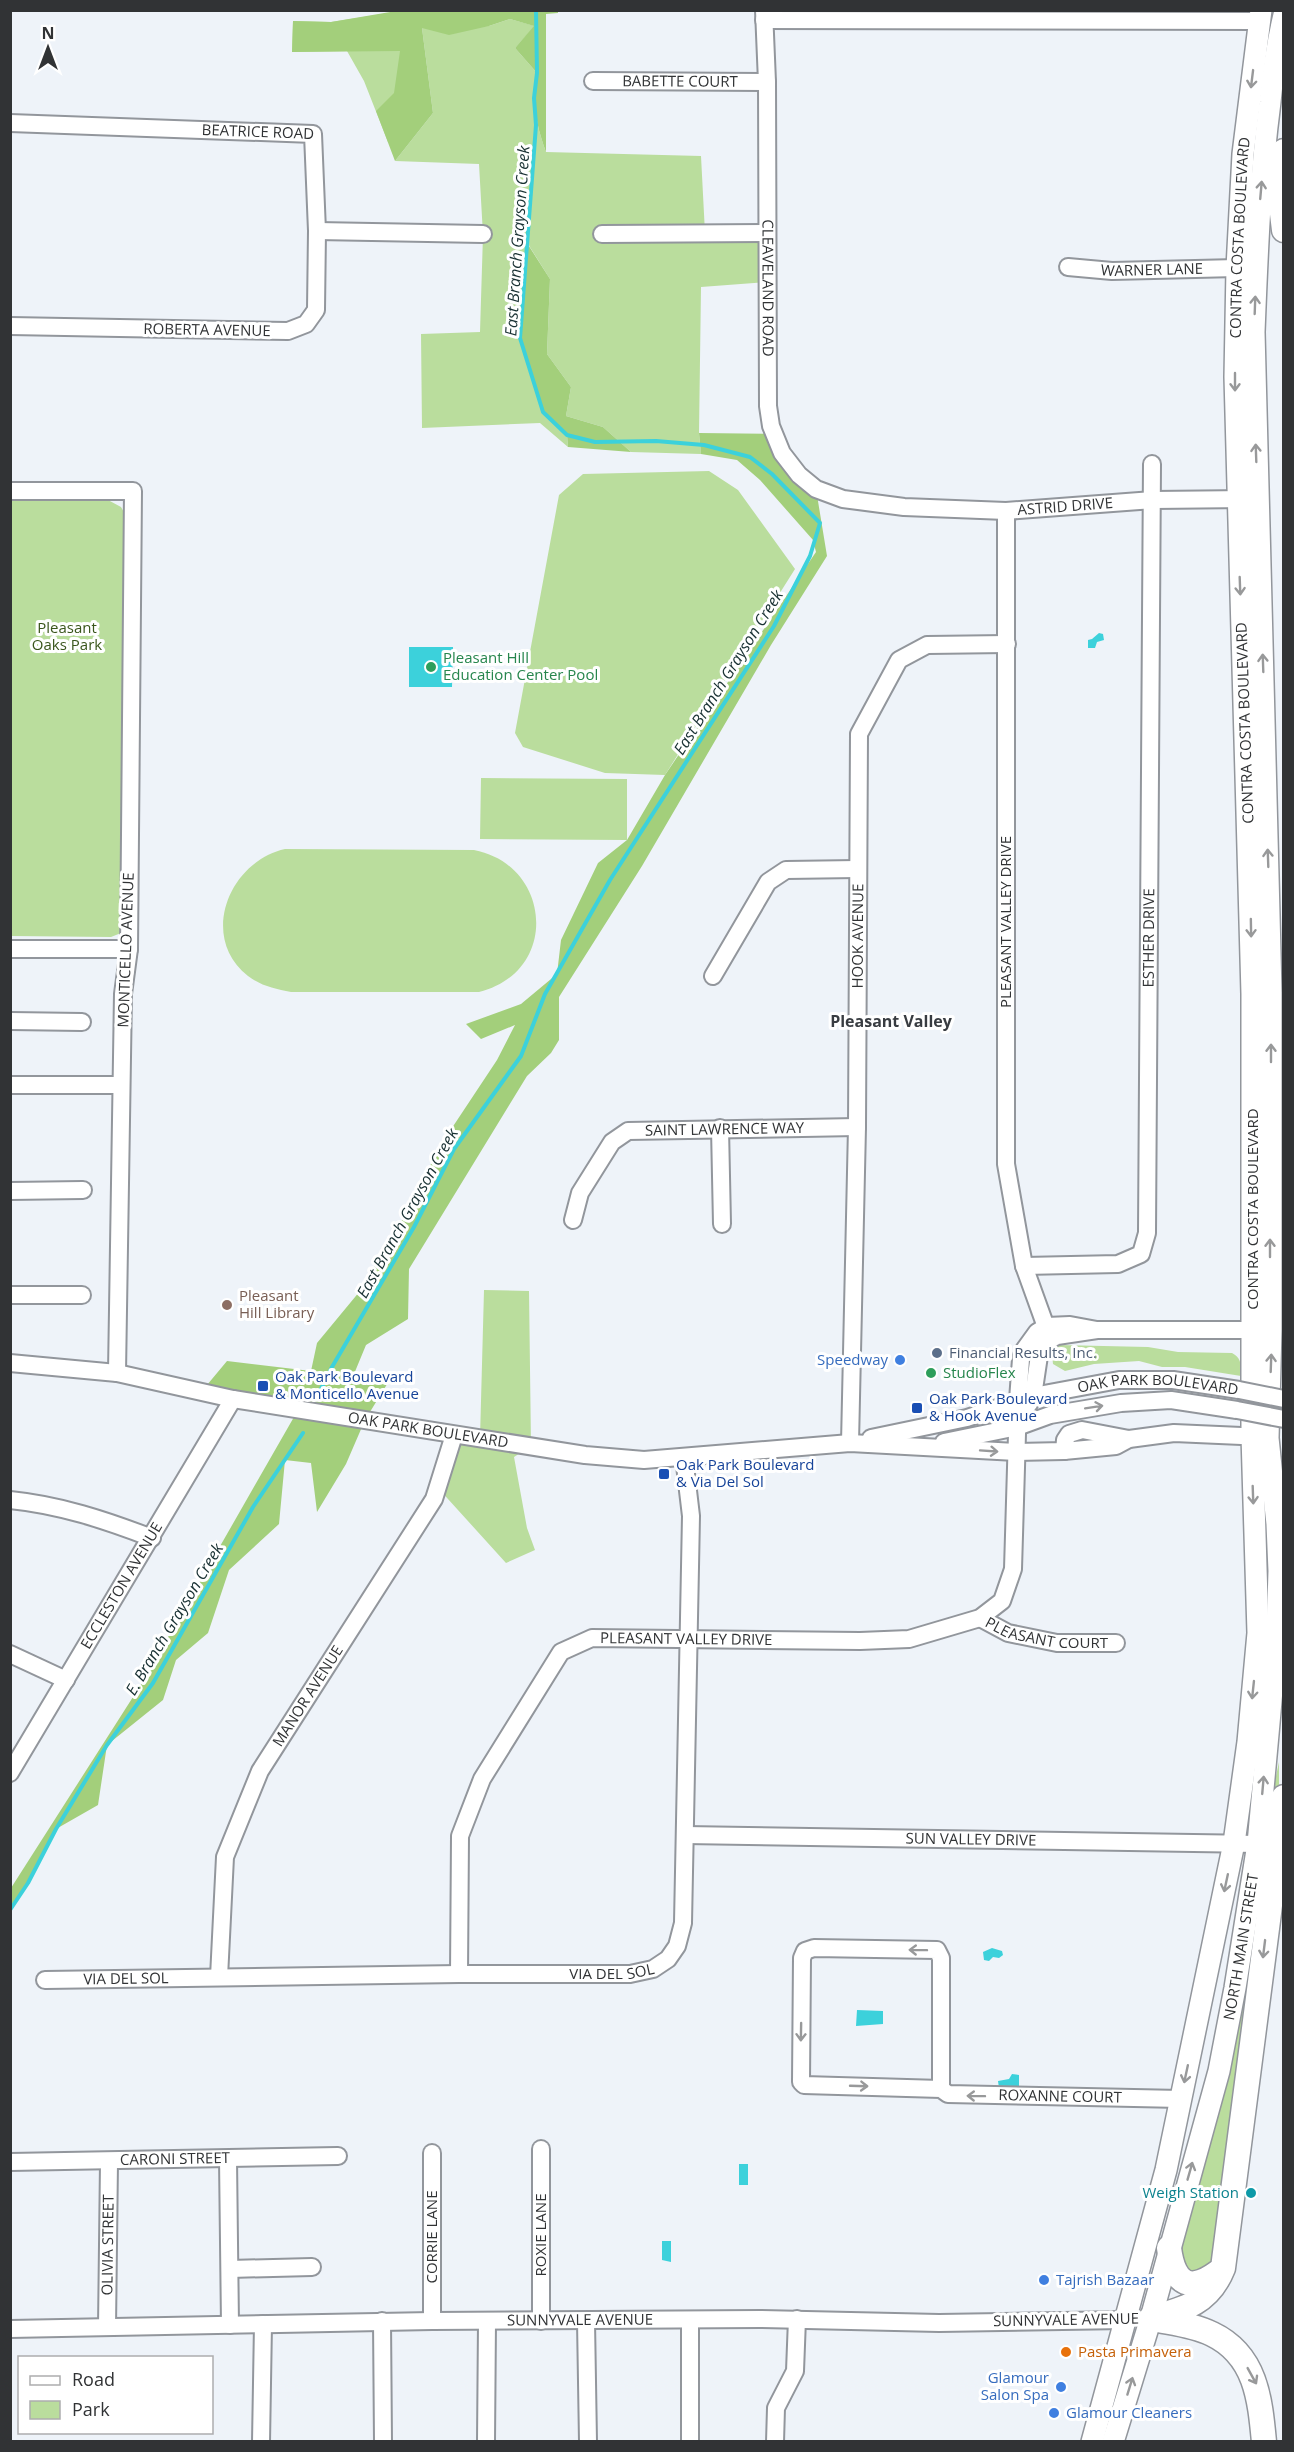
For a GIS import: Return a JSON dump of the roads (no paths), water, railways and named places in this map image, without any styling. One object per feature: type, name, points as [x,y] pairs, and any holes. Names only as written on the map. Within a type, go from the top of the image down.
[{"type":"highway","points":[[1284,151],[1280,197],[1284,230]]},
{"type":"highway","points":[[1150,2318],[1182,2310],[1205,2297],[1217,2283],[1223,2268],[1284,1797]]},
{"type":"highway","points":[[1169,2248],[1172,2266],[1178,2278],[1188,2283],[1209,2280],[1223,2268]]},
{"type":"highway","points":[[1150,2318],[1212,2334],[1226,2343],[1243,2361],[1256,2384],[1264,2442]]},
{"type":"main road","name":"CONTRA COSTA BOULEVARD","points":[[1248,500],[1254,406],[1257,249],[1266,131],[1274,64],[1284,15]]},
{"type":"main road","name":"CONTRA COSTA BOULEVARD","points":[[1260,16],[1243,154],[1237,268],[1270,981],[1260,1437]]},
{"type":"main road","name":"NORTH MAIN STREET","points":[[1092,2442],[1166,2170],[1234,1843],[1248,1742],[1258,1633],[1260,1437]]},
{"type":"main road","name":"NORTH MAIN STREET","points":[[1113,2442],[1219,2071],[1258,1844],[1276,1646],[1279,1571],[1277,1524],[1260,1437]]},
{"type":"main road","name":"SUNNYVALE AVENUE","points":[[1125,2320],[1150,2318]]},
{"type":"street","points":[[764,15],[1260,16]]},
{"type":"street","name":"CLEAVELAND ROAD","points":[[764,15],[767,82],[766,369],[771,426],[782,453],[802,478],[816,489],[843,499],[873,503]]},
{"type":"street","name":"BABETTE COURT","points":[[593,81],[767,82]]},
{"type":"street","name":"BEATRICE ROAD","points":[[10,123],[313,134],[317,231]]},
{"type":"street","points":[[317,231],[483,234]]},
{"type":"street","name":"ROBERTA AVENUE","points":[[10,326],[288,331],[306,324],[316,310],[317,231]]},
{"type":"street","points":[[603,234],[766,233]]},
{"type":"street","name":"WARNER LANE","points":[[1068,267],[1112,271],[1237,268]]},
{"type":"street","points":[[1152,464],[1153,500]]},
{"type":"street","name":"MONTICELLO AVENUE","points":[[10,491],[133,491],[129,948],[123,994],[117,1373]]},
{"type":"street","name":"ASTRID DRIVE","points":[[873,503],[904,507],[1006,511],[1153,500],[1248,500]]},
{"type":"street","name":"ESTHER DRIVE","points":[[1024,1266],[1118,1263],[1141,1254],[1147,1233],[1153,500]]},
{"type":"street","name":"PLEASANT VALLEY DRIVE","points":[[1006,511],[1006,1164],[1024,1266],[1046,1327]]},
{"type":"street","name":"HOOK AVENUE","points":[[850,1443],[857,1127],[859,734],[899,660],[927,645],[1007,644]]},
{"type":"street","points":[[713,976],[768,882],[786,870],[857,869]]},
{"type":"street","points":[[10,949],[129,948]]},
{"type":"street","points":[[10,1021],[82,1022]]},
{"type":"street","points":[[10,1085],[121,1085]]},
{"type":"street","name":"SAINT LAWRENCE WAY","points":[[573,1220],[580,1193],[612,1142],[628,1131],[857,1127]]},
{"type":"street","points":[[720,1128],[722,1224]]},
{"type":"street","points":[[10,1191],[83,1190]]},
{"type":"street","points":[[10,1295],[82,1295]]},
{"type":"street","points":[[1026,1398],[1021,1359],[1024,1350],[1037,1332],[1057,1324],[1070,1324],[1097,1330]]},
{"type":"street","points":[[1016,1452],[1017,1427],[1038,1354],[1044,1344],[1057,1336],[1097,1330],[1262,1330]]},
{"type":"street","name":"OAK PARK BOULEVARD","points":[[10,1363],[117,1373],[233,1399],[620,1459],[684,1457],[850,1443],[967,1418],[1026,1398],[1119,1380],[1147,1378],[1211,1384],[1284,1399]]},
{"type":"street","name":"ECCLESTON AVENUE","points":[[10,1773],[233,1399]]},
{"type":"street","name":"OAK PARK BOULEVARD","points":[[920,1447],[1017,1427],[1050,1415],[1092,1407],[1148,1401],[1171,1400],[1284,1419]]},
{"type":"street","name":"OAK PARK BOULEVARD","points":[[850,1443],[1016,1452],[1064,1451],[1065,1440],[1075,1431],[1082,1430],[1129,1439],[1192,1432],[1260,1437]]},
{"type":"street","name":"MANOR AVENUE","points":[[219,1977],[225,1857],[260,1770],[434,1499],[454,1435]]},
{"type":"street","name":"PLEASANT VALLEY DRIVE","points":[[459,1974],[460,1836],[482,1779],[561,1652],[592,1638],[860,1641],[909,1639],[980,1618],[1002,1601],[1013,1569],[1016,1452]]},
{"type":"street","name":"VIA DEL SOL","points":[[45,1980],[630,1974],[662,1965],[677,1946],[683,1923],[691,1516],[684,1457]]},
{"type":"street","points":[[10,1500],[37,1503],[98,1518],[152,1538]]},
{"type":"street","name":"PLEASANT COURT","points":[[980,1618],[1008,1633],[1057,1643],[1116,1643]]},
{"type":"street","points":[[10,1654],[66,1680]]},
{"type":"street","name":"SUN VALLEY DRIVE","points":[[685,1835],[1258,1844]]},
{"type":"street","name":"ROXANNE COURT","points":[[941,2089],[941,1958],[937,1950],[814,1947],[805,1951],[802,1958],[801,2082],[804,2085],[941,2089],[955,2096],[1181,2099]]},
{"type":"street","name":"ROXIE LANE","points":[[541,2149],[541,2321]]},
{"type":"street","name":"CORRIE LANE","points":[[432,2153],[432,2321]]},
{"type":"street","name":"CARONI STREET","points":[[10,2162],[339,2157]]},
{"type":"street","points":[[228,2159],[230,2325]]},
{"type":"street","name":"OLIVIA STREET","points":[[107,2327],[109,2162]]},
{"type":"street","points":[[230,2269],[312,2267]]},
{"type":"street","points":[[775,2442],[776,2408],[795,2371],[797,2319]]},
{"type":"street","name":"SUNNYVALE AVENUE","points":[[10,2329],[382,2321],[797,2319],[939,2323],[1125,2320]]},
{"type":"street","points":[[690,2320],[690,2442]]},
{"type":"street","points":[[382,2321],[383,2442]]},
{"type":"street","points":[[586,2321],[588,2442]]},
{"type":"street","points":[[486,2442],[487,2322]]},
{"type":"street","points":[[261,2442],[263,2324]]},
{"type":"water","points":[[1099,633],[1103,634],[1104,640],[1097,642],[1095,648],[1088,648],[1088,640]]},
{"type":"water","name":"Pleasant Hill Education Center Pool","points":[[409,647],[453,647],[452,687],[409,687]]},
{"type":"water","points":[[992,1948],[1002,1951],[1003,1955],[999,1958],[993,1957],[989,1961],[984,1960],[983,1952]]},
{"type":"water","points":[[857,2010],[883,2011],[883,2024],[856,2026]]},
{"type":"water","points":[[1012,2074],[1019,2075],[1019,2088],[999,2088],[998,2081],[1009,2079]]},
{"type":"water","points":[[739,2164],[748,2164],[748,2185],[739,2185]]},
{"type":"water","points":[[662,2241],[671,2241],[671,2262],[662,2260]]},
{"type":"waterway","name":"East Branch Grayson Creek","points":[[321,1389],[414,1227],[454,1149],[521,1056],[545,994],[610,880],[774,626],[810,556],[820,523],[772,474],[750,457],[704,445],[656,441],[595,442],[567,435],[543,412],[520,338],[536,125],[534,98],[537,73],[536,10]]},
{"type":"waterway","name":"E. Branch Grayson Creek","points":[[10,1910],[28,1883],[56,1829],[107,1745],[153,1683],[253,1507],[303,1433]]},
{"type":"place","name":"Pleasant Hill Education Center Pool","points":[[431,667]]},
{"type":"place","name":"Pleasant Hill Library","points":[[227,1305]]},
{"type":"place","name":"Financial Results, Inc.","points":[[937,1353]]},
{"type":"place","name":"Speedway","points":[[900,1360]]},
{"type":"place","name":"StudioFlex","points":[[931,1373]]},
{"type":"place","name":"Oak Park Boulevard & Monticello Avenue","points":[[263,1386]]},
{"type":"place","name":"Oak Park Boulevard & Hook Avenue","points":[[917,1408]]},
{"type":"place","name":"Oak Park Boulevard & Via Del Sol","points":[[664,1474]]},
{"type":"place","name":"Weigh Station","points":[[1251,2193]]},
{"type":"place","name":"Tajrish Bazaar","points":[[1044,2280]]},
{"type":"place","name":"Pasta Primavera","points":[[1066,2352]]},
{"type":"place","name":"Glamour Salon Spa","points":[[1061,2387]]},
{"type":"place","name":"Glamour Cleaners","points":[[1054,2413]]},
{"type":"district","name":"Pleasant Valley","points":[[891,1021]]},
{"type":"park label","name":"Pleasant Oaks Park","points":[[67,636]]}]
